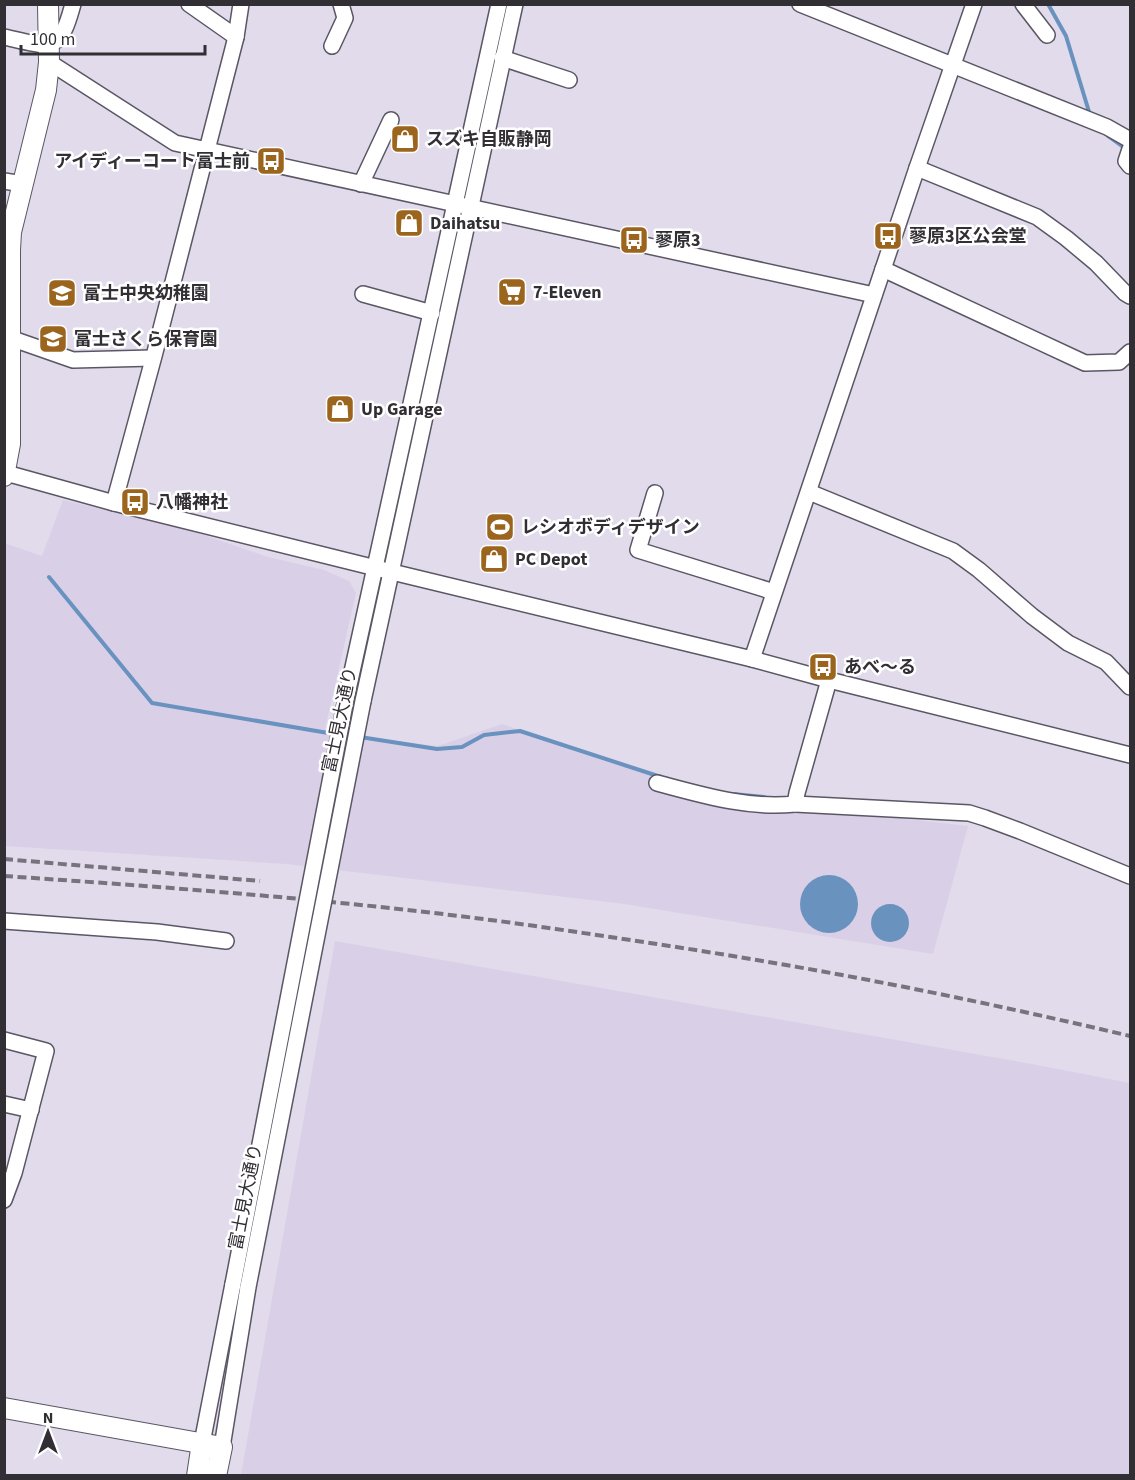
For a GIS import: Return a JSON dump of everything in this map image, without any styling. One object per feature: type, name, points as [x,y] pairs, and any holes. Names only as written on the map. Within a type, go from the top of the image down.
[{"type":"main road","points":[[5,475],[10,444],[10,250],[14,183],[46,90],[48,4]]},
{"type":"main road","points":[[4,1408],[222,1447],[216,1476]]},
{"type":"main road","points":[[197,1476],[202,1443]]},
{"type":"street","points":[[48,53],[60,39],[73,4]]},
{"type":"street","points":[[189,4],[236,38]]},
{"type":"street","points":[[114,503],[236,38],[241,4]]},
{"type":"street","points":[[332,46],[345,18],[341,4]]},
{"type":"street","name":"富士見大通り","points":[[202,1443],[346,699],[499,4]]},
{"type":"street","name":"富士見大通り","points":[[222,1447],[248,1287],[363,701],[515,4]]},
{"type":"street","points":[[800,4],[1107,127],[1131,140]]},
{"type":"street","points":[[752,659],[951,66],[974,4]]},
{"type":"street","points":[[1023,4],[1047,35]]},
{"type":"street","points":[[4,37],[48,53],[175,143],[874,296]]},
{"type":"street","points":[[502,58],[569,80]]},
{"type":"street","points":[[361,184],[391,120]]},
{"type":"street","points":[[917,168],[1037,217],[1096,263],[1125,293],[1131,296]]},
{"type":"street","points":[[883,269],[1085,363],[1119,362],[1131,352]]},
{"type":"street","points":[[363,294],[432,312]]},
{"type":"street","points":[[10,338],[74,360],[153,358]]},
{"type":"street","points":[[5,475],[752,659],[1131,756]]},
{"type":"street","points":[[809,492],[952,551],[979,570],[1032,616],[1068,643],[1106,662],[1131,687]]},
{"type":"street","points":[[655,493],[638,550],[774,592]]},
{"type":"street","points":[[795,804],[829,680]]},
{"type":"street","points":[[657,783],[714,799],[774,806],[795,804],[969,813],[1131,876]]},
{"type":"street","points":[[4,921],[157,932],[226,940]]},
{"type":"street","points":[[4,1040],[46,1051],[31,1110],[9,1172],[4,1200]]},
{"type":"street","points":[[4,1104],[31,1110]]},
{"type":"shaded area","points":[[63,500],[186,529],[268,557],[324,570],[349,581],[356,593],[325,729],[364,737],[438,746],[502,724],[717,797],[968,826],[933,954],[624,904],[286,864],[5,846],[4,543],[42,556]]},
{"type":"shaded area","points":[[335,941],[1130,1083],[1130,1475],[241,1475]]},
{"type":"water","points":[[823,875],[835,875],[850,883],[858,898],[858,910],[850,925],[835,933],[823,933],[808,925],[800,910],[800,898],[808,883]]},
{"type":"water","points":[[890,904],[903,910],[909,923],[903,936],[890,942],[877,936],[871,923],[877,910]]},
{"type":"waterway","points":[[1048,4],[1066,36],[1090,115]]},
{"type":"waterway","points":[[1108,136],[1126,149]]},
{"type":"waterway","points":[[49,577],[152,703],[334,734]]},
{"type":"waterway","points":[[360,737],[437,749],[462,747],[484,735],[520,731],[661,777]]},
{"type":"waterway","points":[[733,794],[764,797]]},
{"type":"railway","points":[[4,859],[260,881]]},
{"type":"railway","points":[[4,876],[333,902],[528,925],[840,975],[1130,1036]]},
{"type":"place","name":"スズキ自販静岡","points":[[405,139]]},
{"type":"place","name":"アイディーコート富士前","points":[[271,161]]},
{"type":"place","name":"Daihatsu","points":[[409,223]]},
{"type":"place","name":"蓼原3区公会堂","points":[[888,236]]},
{"type":"place","name":"蓼原3","points":[[634,240]]},
{"type":"place","name":"7-Eleven","points":[[512,292]]},
{"type":"place","name":"富士中央幼稚園","points":[[62,293]]},
{"type":"place","name":"富士さくら保育園","points":[[53,339]]},
{"type":"place","name":"Up Garage","points":[[340,409]]},
{"type":"place","name":"八幡神社","points":[[135,502]]},
{"type":"place","name":"レシオボディデザイン","points":[[500,527]]},
{"type":"place","name":"PC Depot","points":[[494,559]]},
{"type":"place","name":"あべ〜る","points":[[823,667]]}]
